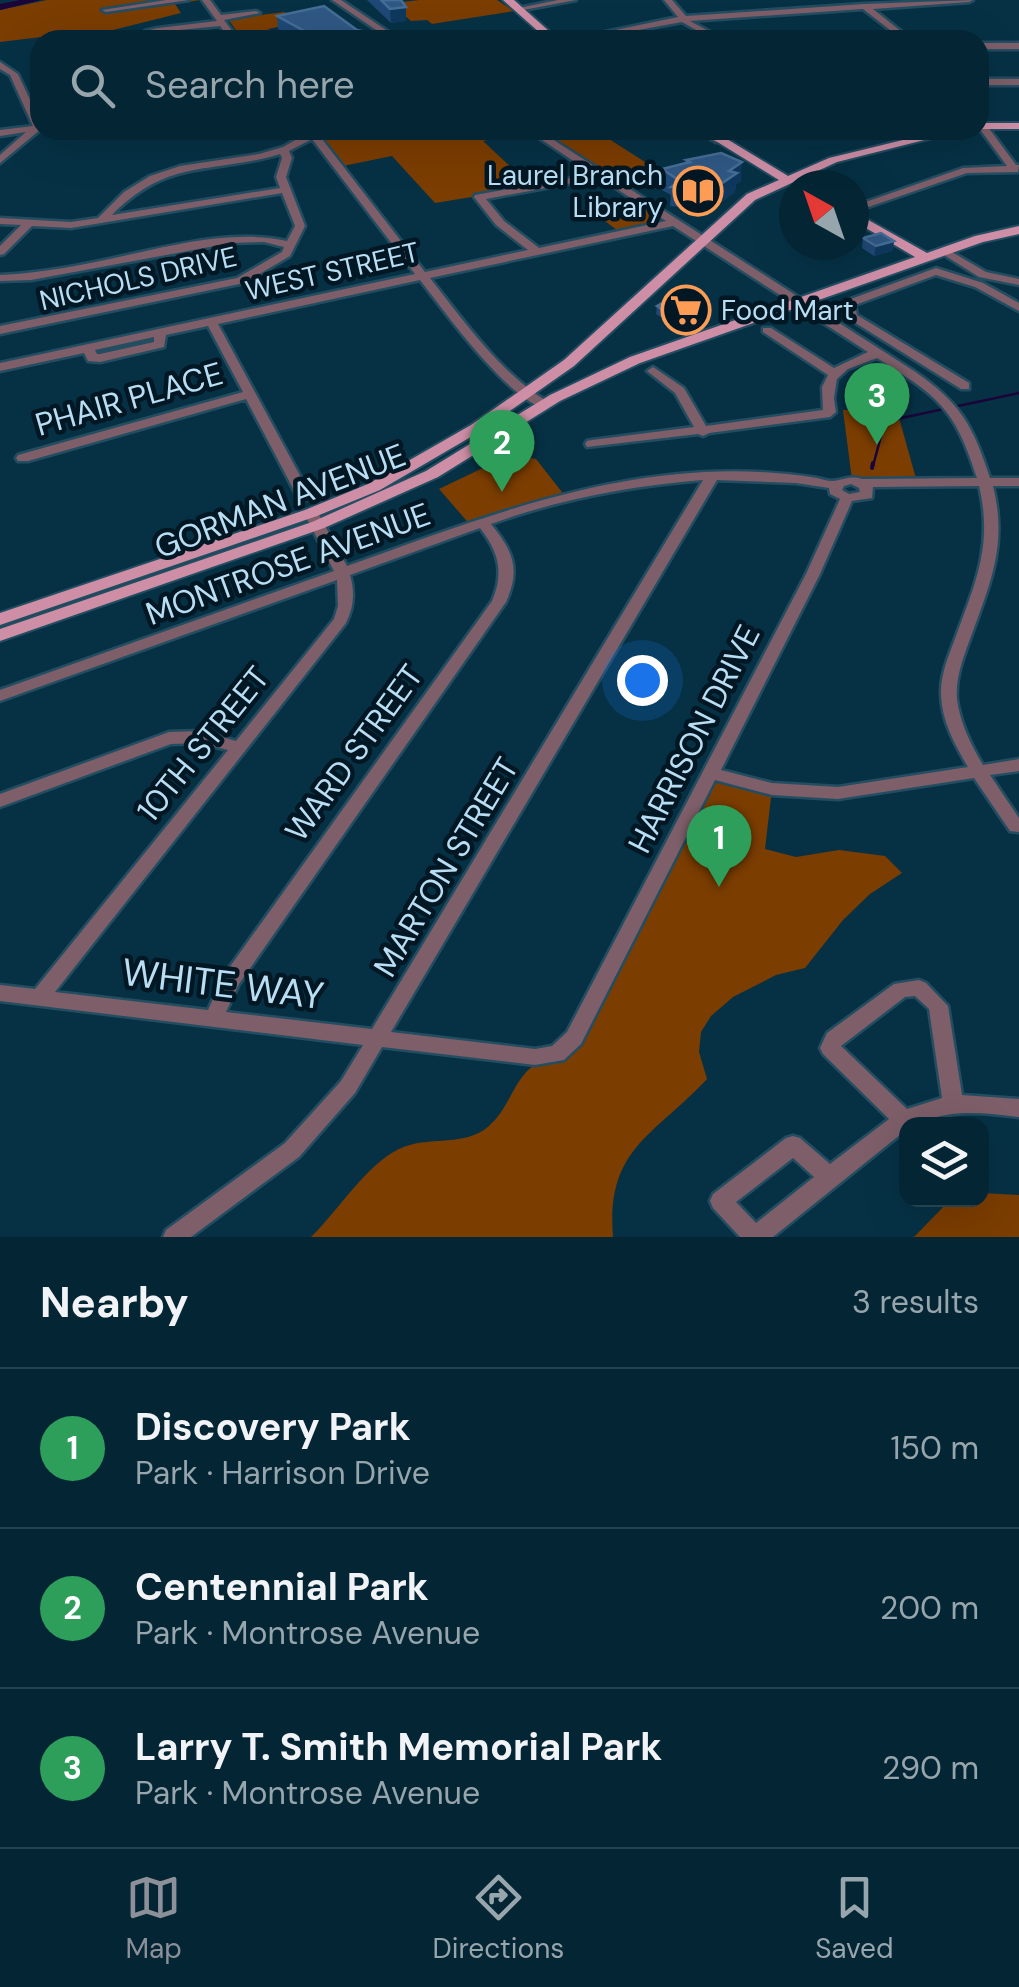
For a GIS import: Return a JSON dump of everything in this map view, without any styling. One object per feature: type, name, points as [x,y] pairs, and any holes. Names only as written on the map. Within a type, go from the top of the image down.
[{"type":"main road","points":[[508,0],[542,30]]},
{"type":"main road","points":[[989,124],[1019,126]]},
{"type":"main road","points":[[718,140],[779,176]]},
{"type":"main road","name":"GORMAN AVENUE","points":[[814,170],[834,160],[912,140]]},
{"type":"main road","name":"GORMAN AVENUE","points":[[0,634],[311,512],[405,470],[526,396],[603,334],[751,197],[779,186]]},
{"type":"main road","points":[[869,225],[926,258]]},
{"type":"main road","name":"GORMAN AVENUE","points":[[0,619],[432,474],[544,405],[635,360],[945,251],[1019,230]]},
{"type":"street","points":[[106,10],[185,0]]},
{"type":"street","points":[[206,0],[228,30]]},
{"type":"street","points":[[336,0],[381,30]]},
{"type":"street","points":[[518,10],[572,0]]},
{"type":"street","points":[[668,0],[683,19],[703,30]]},
{"type":"street","points":[[624,30],[683,19],[861,4],[970,0]]},
{"type":"street","points":[[861,4],[895,30]]},
{"type":"street","points":[[158,30],[256,13]]},
{"type":"street","points":[[350,22],[364,19]]},
{"type":"street","points":[[989,46],[1019,46]]},
{"type":"street","points":[[1,66],[14,74],[30,108]]},
{"type":"street","points":[[989,82],[1019,82]]},
{"type":"street","points":[[0,133],[30,128]]},
{"type":"street","points":[[0,160],[30,135]]},
{"type":"street","points":[[989,135],[1017,171]]},
{"type":"street","points":[[0,278],[49,274],[216,243],[270,240],[290,245],[300,226],[281,177],[285,153],[302,140]]},
{"type":"street","points":[[319,140],[422,277],[526,396],[544,405]]},
{"type":"street","points":[[548,140],[952,404],[985,482],[995,524],[993,548],[955,659],[949,698],[956,728],[1016,827]]},
{"type":"street","points":[[101,220],[128,190],[158,174],[305,149],[326,149]]},
{"type":"street","points":[[869,204],[954,174],[986,168],[1017,171]]},
{"type":"street","points":[[537,252],[505,228],[479,198],[602,174]]},
{"type":"street","points":[[0,220],[72,225],[285,190]]},
{"type":"street","name":"WEST STREET","points":[[0,366],[88,348],[94,358],[119,354],[160,344],[160,333],[675,222]]},
{"type":"street","points":[[0,252],[28,224]]},
{"type":"street","name":"NICHOLS DRIVE","points":[[0,330],[224,286],[267,269],[286,254],[290,245]]},
{"type":"street","points":[[945,251],[983,275],[1019,282]]},
{"type":"street","points":[[965,386],[863,324],[848,311],[849,303],[936,271],[970,281],[1019,308]]},
{"type":"street","points":[[872,276],[890,286]]},
{"type":"street","name":"10TH STREET","points":[[38,998],[341,620],[349,599],[342,573],[212,324]]},
{"type":"street","points":[[767,330],[835,374]]},
{"type":"street","points":[[592,444],[826,414],[830,410],[825,388],[835,374],[878,353]]},
{"type":"street","points":[[653,371],[680,391],[703,432]]},
{"type":"street","name":"PHAIR PLACE","points":[[23,458],[250,394]]},
{"type":"street","name":"MONTROSE AVENUE","points":[[0,696],[483,523],[596,488],[712,478],[810,480],[841,492],[847,480],[985,482]]},
{"type":"street","name":"MARTON STREET","points":[[174,1237],[307,1136],[336,1104],[712,478]]},
{"type":"street","points":[[985,482],[1019,482]]},
{"type":"street","name":"HARRISON DRIVE","points":[[557,1054],[574,1038],[711,773],[841,492]]},
{"type":"street","name":"WARD STREET","points":[[215,1016],[232,980],[506,589],[507,558],[483,523]]},
{"type":"street","points":[[0,801],[156,741],[190,736],[238,746]]},
{"type":"street","points":[[711,773],[772,790],[813,793],[1019,765]]},
{"type":"street","points":[[901,1117],[830,1048],[843,1032],[907,987],[920,988],[938,1006],[953,1102]]},
{"type":"street","name":"WHITE WAY","points":[[0,993],[535,1057],[557,1054]]},
{"type":"street","points":[[905,1117],[953,1102],[1019,1108]]},
{"type":"street","points":[[830,1177],[793,1145],[721,1201],[752,1234],[762,1233],[899,1120]]},
{"type":"shaded area","points":[[47,0],[200,0],[175,4],[181,13],[113,30],[30,30],[30,38],[0,42],[0,10]]},
{"type":"shaded area","points":[[497,0],[514,11],[432,24],[427,20],[411,21],[404,15],[403,2]]},
{"type":"shaded area","points":[[285,12],[293,24],[269,30],[236,30],[228,19]]},
{"type":"shaded area","points":[[318,140],[487,140],[483,141],[532,187],[435,203],[392,156],[338,167]]},
{"type":"shaded area","points":[[548,140],[611,140],[670,178],[626,190]]},
{"type":"shaded area","points":[[639,199],[675,222],[622,234],[592,211]]},
{"type":"shaded area","points":[[896,407],[917,482],[852,480],[843,410]]},
{"type":"shaded area","points":[[512,454],[536,459],[565,496],[472,527],[439,489]]},
{"type":"shaded area","points":[[711,773],[772,789],[765,849],[796,857],[839,850],[885,856],[902,873],[870,894],[843,920],[805,968],[776,975],[733,997],[711,1016],[701,1032],[699,1052],[707,1079],[652,1131],[626,1163],[617,1183],[613,1237],[311,1237],[387,1156],[410,1145],[479,1133],[498,1117],[531,1067],[557,1054]]},
{"type":"shaded area","points":[[989,1193],[1019,1195],[1019,1237],[914,1237],[943,1207],[989,1207]]},
{"type":"building","points":[[381,0],[401,0],[406,7],[390,9]]},
{"type":"building","points":[[324,6],[357,30],[303,30],[277,16]]},
{"type":"building","points":[[721,153],[742,162],[729,171],[737,173],[712,190],[671,187],[680,181],[662,169],[690,162],[686,160]]},
{"type":"building","points":[[881,233],[894,241],[876,246],[869,242],[869,236]]},
{"type":"building","points":[[678,294],[704,305],[677,319],[657,306]]},
{"type":"waterway","points":[[0,7],[36,0]]},
{"type":"waterway","points":[[873,466],[884,425],[892,420],[1019,393]]},
{"type":"waterway","points":[[872,468],[873,463]]},
{"type":"place","name":"Laurel Branch Library","points":[[698,191]]},
{"type":"place","name":"Food Mart","points":[[686,310]]},
{"type":"place","name":"Larry T. Smith Memorial Park","points":[[877,445]]},
{"type":"place","name":"Centennial Park","points":[[502,492]]},
{"type":"place","name":"Discovery Park","points":[[719,887]]}]
